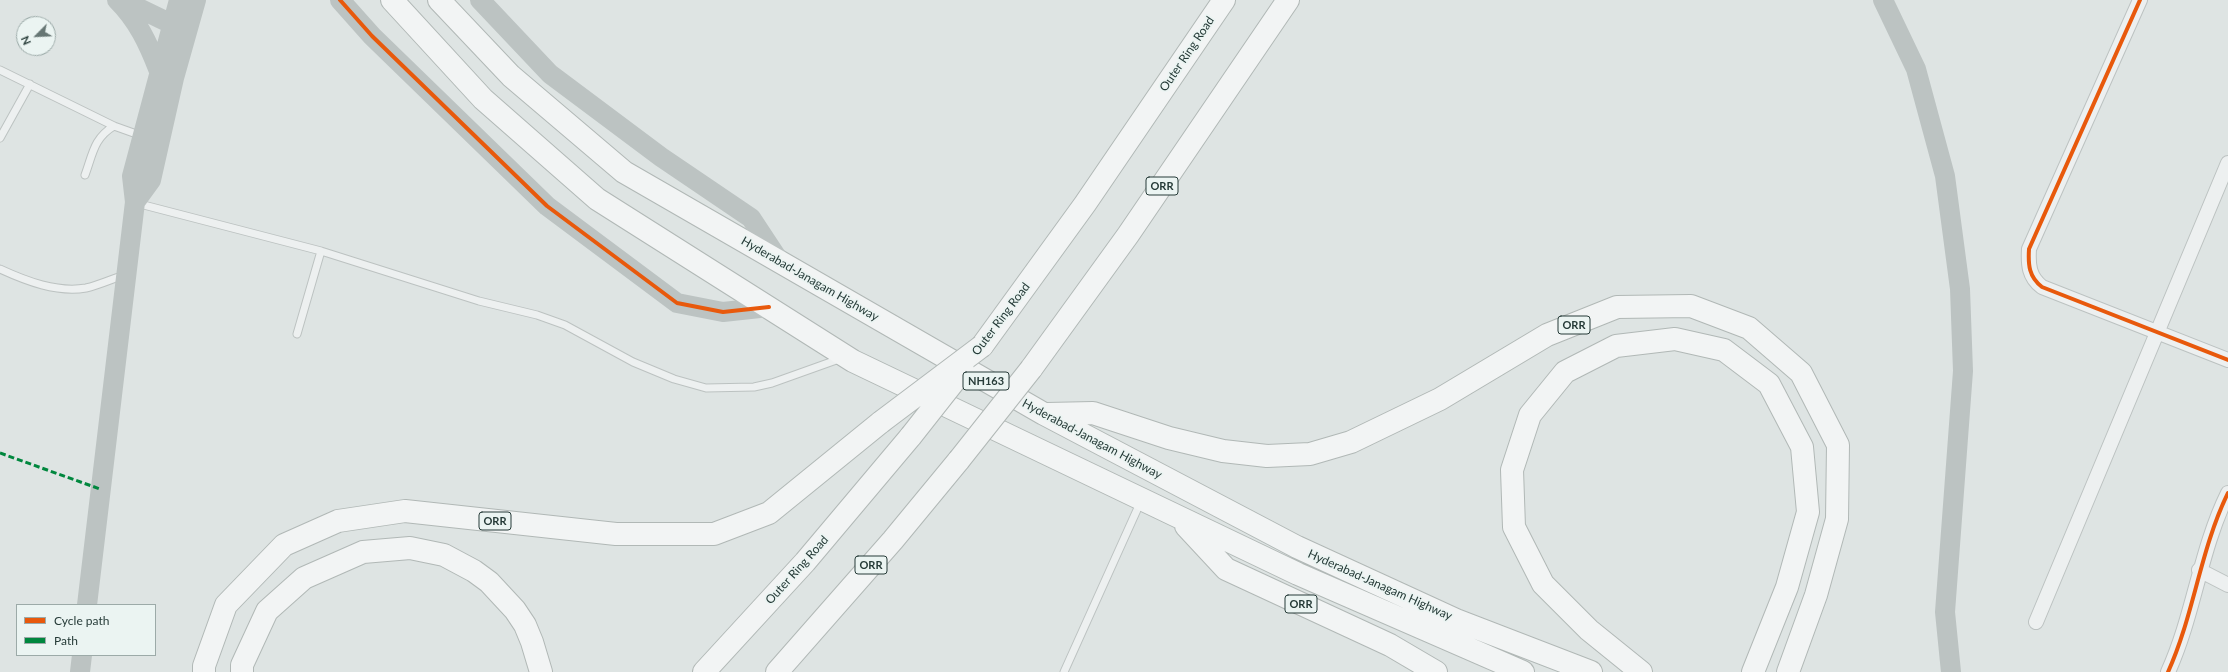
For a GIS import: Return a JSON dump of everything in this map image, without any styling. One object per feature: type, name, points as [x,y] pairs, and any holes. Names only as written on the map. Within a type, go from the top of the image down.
[{"type":"highway","name":"Hyderabad-Janagam Highway","points":[[392,0],[482,99],[597,199],[846,356],[1179,518],[1298,574],[1523,672]]},
{"type":"highway","name":"Hyderabad-Janagam Highway","points":[[439,0],[511,76],[624,172],[1044,414],[1297,547],[1456,620],[1591,672]]},
{"type":"highway","name":"Outer Ring Road","points":[[704,672],[824,539],[910,436],[982,346],[1081,210],[1224,0]]},
{"type":"highway","name":"ORR","points":[[778,671],[893,540],[959,460],[1030,369],[1124,242],[1288,0]]},
{"type":"highway","name":"ORR","points":[[1044,414],[1093,413],[1169,438],[1223,451],[1267,456],[1310,454],[1351,442],[1440,399],[1547,335],[1617,308],[1691,306],[1749,328],[1801,374],[1838,445],[1837,520],[1816,595],[1788,672]]},
{"type":"highway","points":[[1641,672],[1589,630],[1543,584],[1514,527],[1512,470],[1530,415],[1565,372],[1616,346],[1675,339],[1724,350],[1769,384],[1802,447],[1808,512],[1787,587],[1753,672]]},
{"type":"highway","name":"ORR","points":[[204,672],[204,666],[226,605],[284,545],[338,521],[405,511],[616,534],[714,534],[769,513],[882,422],[982,346]]},
{"type":"highway","name":"ORR","points":[[1179,518],[1226,569],[1390,645],[1436,672]]},
{"type":"highway","points":[[242,672],[242,665],[267,611],[304,578],[363,552],[410,548],[444,556],[474,571],[489,582],[515,610],[525,625],[532,642],[540,672]]},
{"type":"main road","points":[[117,0],[130,13],[141,29],[159,71]]},
{"type":"main road","points":[[122,0],[179,10]]},
{"type":"main road","points":[[340,0],[372,36],[547,206],[677,303],[723,312],[769,307]]},
{"type":"main road","points":[[480,0],[550,74],[660,157],[751,218],[780,262]]},
{"type":"main road","points":[[1883,0],[1916,69],[1945,176],[1960,289],[1963,371],[1945,612],[1951,672]]},
{"type":"main road","points":[[87,604],[135,202],[132,176],[159,71],[179,10]]},
{"type":"main road","points":[[135,202],[151,180],[179,10]]},
{"type":"main road","points":[[80,672],[82,656]]},
{"type":"street","points":[[2140,0],[2029,249],[2028,264],[2033,280],[2042,287],[2228,360]]},
{"type":"street","points":[[2036,622],[2156,332],[2228,163]]},
{"type":"street","points":[[2168,672],[2178,651],[2199,570],[2228,493]]},
{"type":"street","points":[[2199,570],[2228,585]]},
{"type":"lane","points":[[0,70],[114,126],[142,136]]},
{"type":"lane","points":[[0,138],[30,84]]},
{"type":"lane","points":[[85,175],[99,139],[103,133],[114,126]]},
{"type":"lane","points":[[135,202],[321,251],[479,301],[537,315],[565,325],[633,362],[674,379],[706,388],[754,388],[772,384],[846,356]]},
{"type":"lane","points":[[296,334],[321,251]]},
{"type":"lane","points":[[0,269],[15,276],[50,287],[71,289],[86,288],[126,274]]},
{"type":"lane","points":[[1064,672],[1142,500]]},
{"type":"marked path","points":[[0,453],[100,489]]},
{"type":"cycle path","points":[[340,0],[372,36],[547,206],[677,303],[723,312],[769,307]]},
{"type":"cycle path","points":[[2140,0],[2029,249],[2030,270],[2034,279],[2042,287],[2228,360]]},
{"type":"cycle path","points":[[2168,672],[2184,628],[2210,537],[2228,493]]}]
